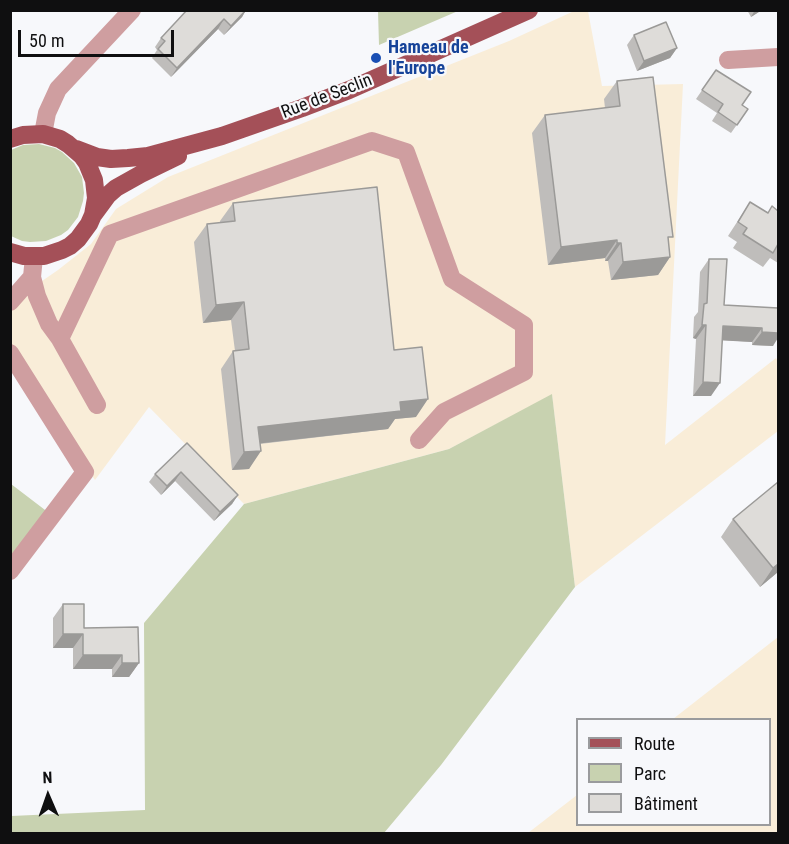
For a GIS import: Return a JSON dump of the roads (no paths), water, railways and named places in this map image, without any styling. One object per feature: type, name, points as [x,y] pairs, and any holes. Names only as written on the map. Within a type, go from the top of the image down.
[{"type":"main road","name":"Rue de Seclin","points":[[43,134],[60,139],[75,149],[96,157],[111,159],[148,156],[222,136],[349,90],[529,10]]},
{"type":"main road","points":[[10,138],[43,134]]},
{"type":"main road","name":"Rue de Seclin","points":[[34,257],[53,254],[70,246],[84,232],[108,195],[125,182],[222,136]]},
{"type":"main road","points":[[75,149],[87,163],[94,180],[96,198],[93,215]]},
{"type":"main road","points":[[10,252],[34,257]]},
{"type":"street","points":[[43,134],[47,113],[58,89],[132,10]]},
{"type":"street","points":[[728,60],[778,57]]},
{"type":"street","points":[[60,339],[110,234],[372,141],[406,152],[452,279],[524,325],[524,372],[444,412],[419,440]]},
{"type":"street","points":[[34,257],[32,277],[37,296],[49,324],[60,339],[97,405]]},
{"type":"street","points":[[10,302],[32,277]]},
{"type":"street","points":[[10,353],[85,472],[10,571]]},
{"type":"place","name":"Hameau de l'Europe","points":[[376,58]]}]
